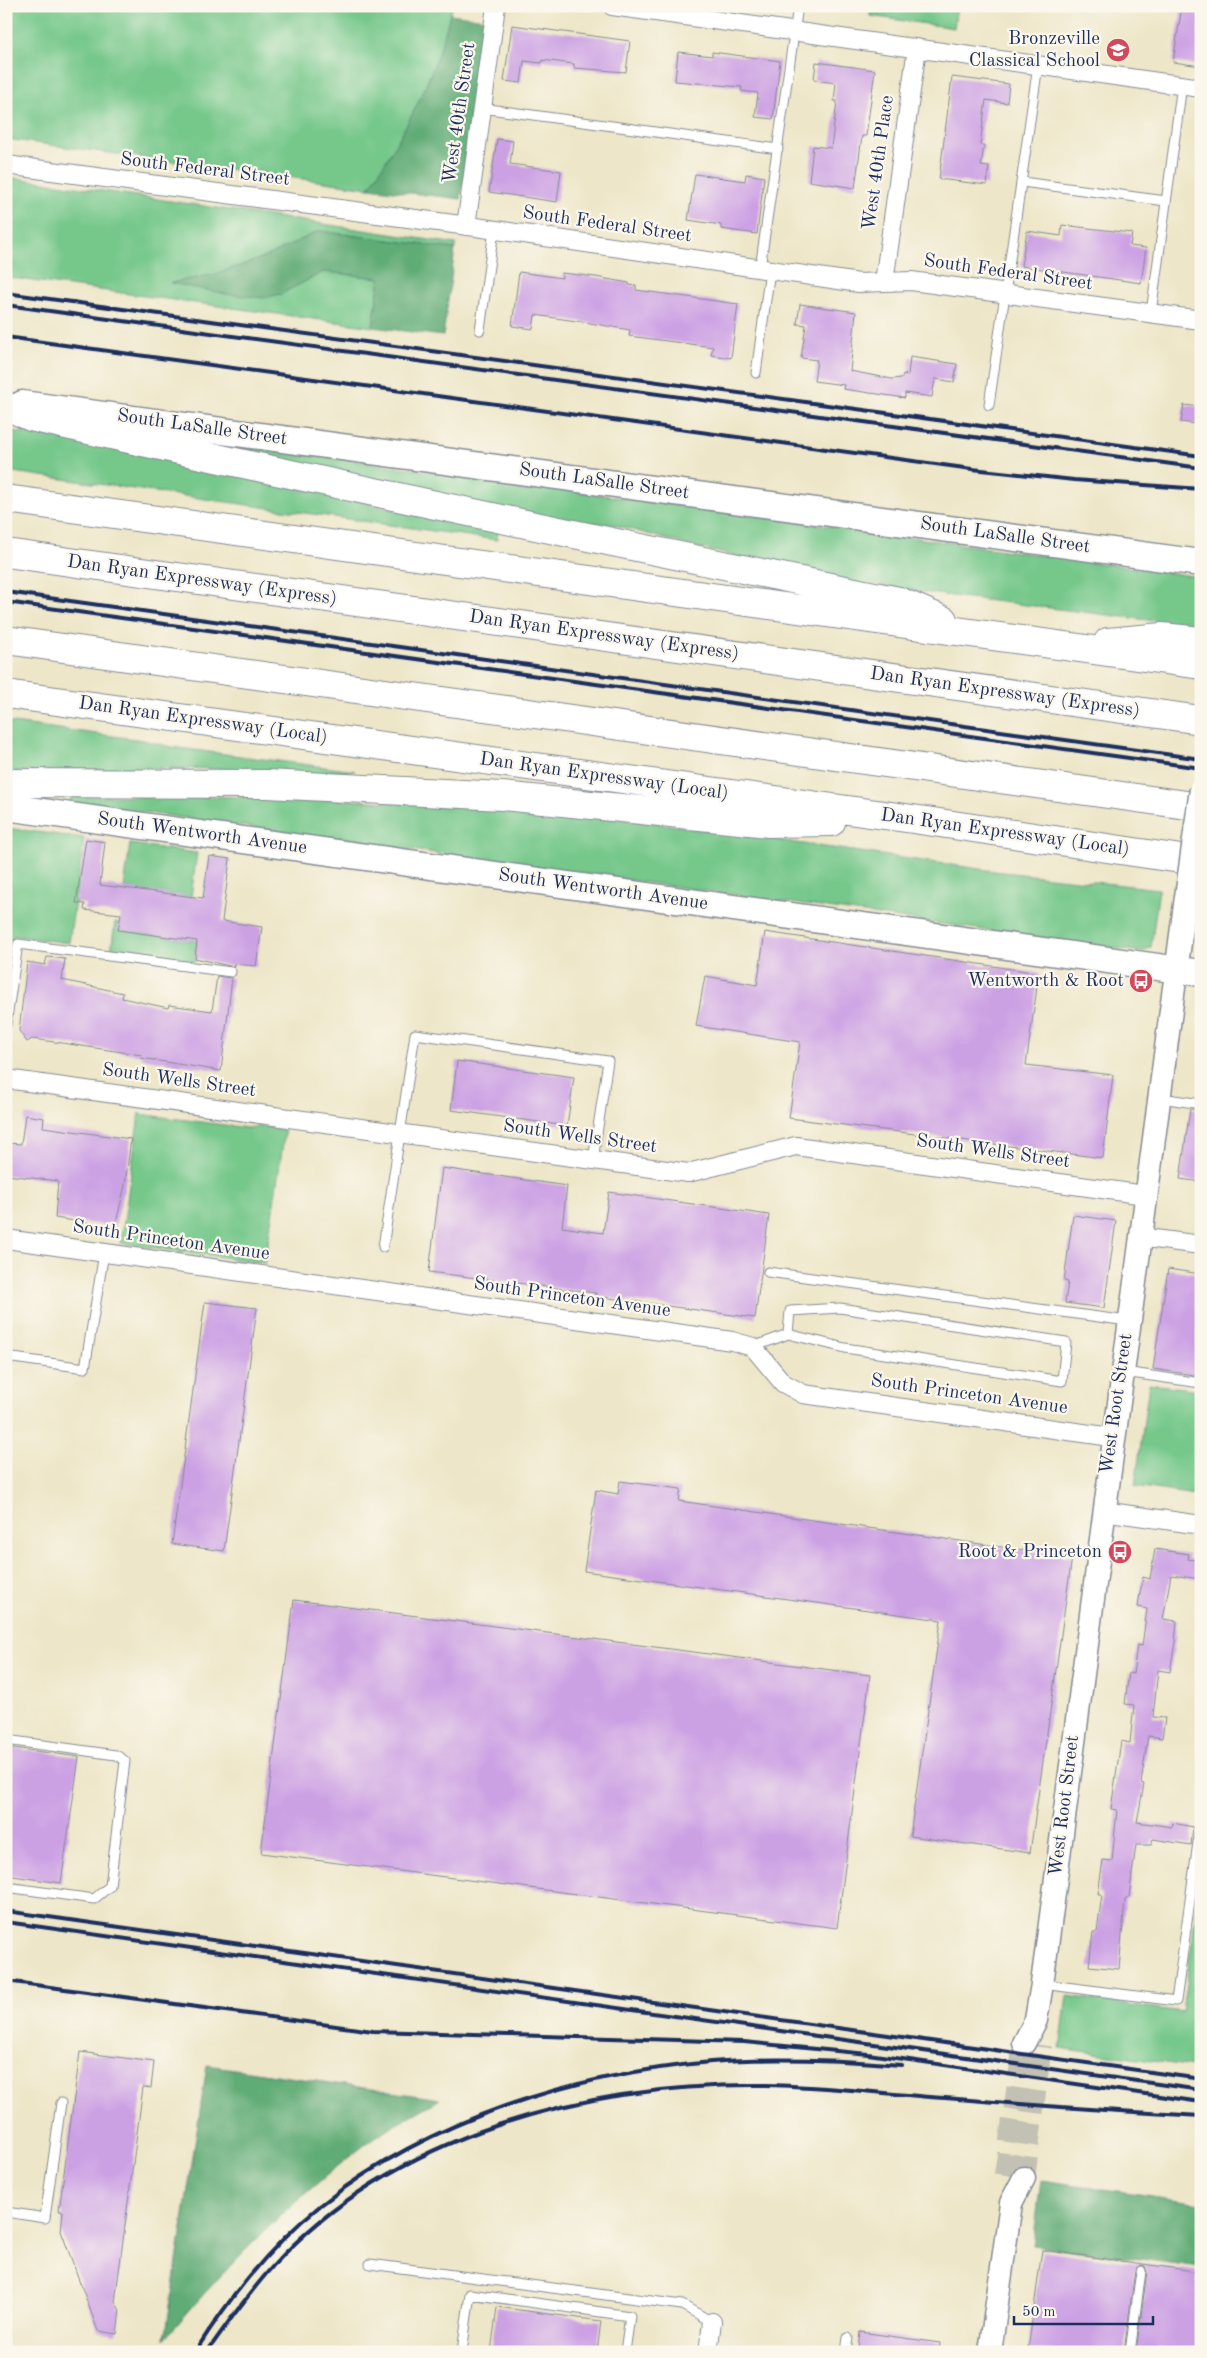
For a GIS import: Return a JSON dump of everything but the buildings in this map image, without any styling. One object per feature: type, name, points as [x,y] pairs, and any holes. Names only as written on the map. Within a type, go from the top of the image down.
[{"type":"highway","points":[[6,406],[31,417],[271,471],[898,601],[976,634]]},
{"type":"highway","points":[[6,499],[1201,666]]},
{"type":"highway","name":"Dan Ryan Expressway (Express)","points":[[6,553],[1201,720]]},
{"type":"highway","points":[[1061,646],[1162,637],[1201,641]]},
{"type":"highway","points":[[6,640],[1201,807]]},
{"type":"highway","name":"Dan Ryan Expressway (Local)","points":[[6,694],[913,820],[1200,862]]},
{"type":"highway","points":[[6,783],[267,784],[502,796],[769,823],[913,820]]},
{"type":"main road","name":"South LaSalle Street","points":[[6,402],[1201,563]]},
{"type":"main road","name":"South Wentworth Avenue","points":[[6,807],[1201,973]]},
{"type":"street","name":"West 40th Street","points":[[466,226],[496,6]]},
{"type":"street","points":[[612,6],[1201,88]]},
{"type":"street","name":"West 40th Place","points":[[884,282],[917,48]]},
{"type":"street","name":"South Federal Street","points":[[6,165],[466,226],[859,283],[911,281],[1201,320]]},
{"type":"street","name":"West Root Street","points":[[1032,2044],[1042,1984],[1112,1437],[1201,789]]},
{"type":"street","name":"South Wells Street","points":[[6,1079],[688,1173],[796,1146],[1145,1195]]},
{"type":"street","points":[[1140,1237],[1201,1246]]},
{"type":"street","name":"South Princeton Avenue","points":[[6,1239],[712,1339],[752,1347],[784,1383],[803,1394],[1112,1437]]},
{"type":"street","points":[[1103,1511],[1201,1525]]},
{"type":"street","points":[[990,2352],[1014,2176]]},
{"type":"street","points":[[708,2352],[712,2322]]},
{"type":"lane","points":[[756,373],[778,149],[798,6]]},
{"type":"lane","points":[[989,405],[1038,65]]},
{"type":"lane","points":[[1151,314],[1182,85]]},
{"type":"lane","points":[[482,108],[778,149]]},
{"type":"lane","points":[[1022,182],[1166,201]]},
{"type":"lane","points":[[480,330],[494,230]]},
{"type":"lane","points":[[6,1025],[18,944],[231,972]]},
{"type":"lane","points":[[383,1247],[415,1034],[608,1061],[593,1160]]},
{"type":"lane","points":[[1158,1098],[1201,1104]]},
{"type":"lane","points":[[6,1357],[85,1368],[104,1253]]},
{"type":"lane","points":[[768,1272],[1128,1321]]},
{"type":"lane","points":[[752,1347],[788,1334],[845,1348],[1062,1381],[1066,1342],[840,1308],[790,1311],[788,1334]]},
{"type":"lane","points":[[1121,1372],[1201,1383]]},
{"type":"lane","points":[[6,1740],[116,1755],[125,1761],[110,1886],[94,1899],[6,1887]]},
{"type":"lane","points":[[1042,1984],[1176,2001],[1201,1821]]},
{"type":"lane","points":[[6,2212],[45,2218],[61,2103]]},
{"type":"lane","points":[[370,2264],[682,2305],[712,2322]]},
{"type":"lane","points":[[1130,2352],[1141,2271]]},
{"type":"lane","points":[[462,2352],[470,2294],[630,2316],[625,2352]]},
{"type":"lane","points":[[846,2352],[848,2338]]},
{"type":"green space","points":[[6,6],[452,7],[438,55],[419,101],[369,188],[6,139]]},
{"type":"green space","points":[[871,6],[957,6],[954,28],[870,16]]},
{"type":"green space","points":[[450,14],[485,19],[461,199],[369,188],[417,105],[436,61]]},
{"type":"green space","points":[[6,177],[456,244],[455,249],[319,231],[268,256],[216,274],[172,283],[227,294],[281,294],[323,272],[380,278],[373,327],[6,277]]},
{"type":"green space","points":[[319,231],[455,249],[443,336],[373,327],[380,278],[323,272],[281,294],[264,298],[227,294],[170,283],[216,274],[268,256]]},
{"type":"green space","points":[[6,430],[79,441],[498,531],[497,540],[6,471]]},
{"type":"green space","points":[[165,433],[441,473],[1201,577],[1201,599],[1197,626],[920,592],[821,576],[691,546],[615,525],[527,515]]},
{"type":"green space","points":[[6,722],[143,740],[171,747],[355,771],[311,774],[232,769],[152,768],[6,772]]},
{"type":"green space","points":[[71,796],[280,797],[415,803],[635,820],[994,871],[1159,889],[1151,947],[1142,952],[70,802]]},
{"type":"green space","points":[[6,828],[84,838],[69,943],[13,936],[6,986]]},
{"type":"green space","points":[[130,844],[197,853],[191,897],[124,888]]},
{"type":"green space","points":[[115,922],[120,923],[119,930],[197,941],[195,962],[111,951]]},
{"type":"green space","points":[[139,1114],[248,1128],[259,1126],[285,1130],[265,1263],[121,1243]]},
{"type":"green space","points":[[1149,1384],[1201,1390],[1201,1496],[1135,1486]]},
{"type":"green space","points":[[1197,1906],[1201,1906],[1201,2068],[1060,2048],[1067,1996],[1182,2012]]},
{"type":"green space","points":[[207,2065],[440,2099],[375,2138],[311,2188],[235,2261],[165,2339]]},
{"type":"green space","points":[[1041,2180],[1201,2203],[1201,2267],[1033,2245]]},
{"type":"tunnel","points":[[1005,2175],[1024,2043]]},
{"type":"tunnel","points":[[1024,2178],[1041,2045]]},
{"type":"railway","points":[[6,293],[1201,456]]},
{"type":"railway","points":[[6,305],[1201,468]]},
{"type":"railway","points":[[6,337],[972,469],[1074,480],[1201,489]]},
{"type":"railway","points":[[6,592],[1201,759]]},
{"type":"railway","points":[[6,602],[1201,768]]},
{"type":"railway","points":[[6,1911],[1201,2079]]},
{"type":"railway","points":[[6,1922],[1201,2090]]},
{"type":"railway","points":[[6,1981],[373,2031],[744,2042],[868,2054],[1201,2102]]},
{"type":"railway","points":[[195,2352],[222,2312],[252,2273],[285,2237],[321,2205],[364,2175],[409,2148],[457,2125],[506,2106],[556,2090],[608,2077],[659,2068],[711,2062],[782,2059],[901,2065]]},
{"type":"railway","points":[[207,2352],[273,2266],[322,2220],[377,2181],[436,2149],[500,2124],[565,2106],[632,2094],[700,2087],[766,2085],[1201,2116]]},
{"type":"place","name":"Bronzeville Classical School","points":[[1118,50]]},
{"type":"place","name":"Wentworth & Root","points":[[1141,981]]},
{"type":"place","name":"Root & Princeton","points":[[1120,1552]]}]
